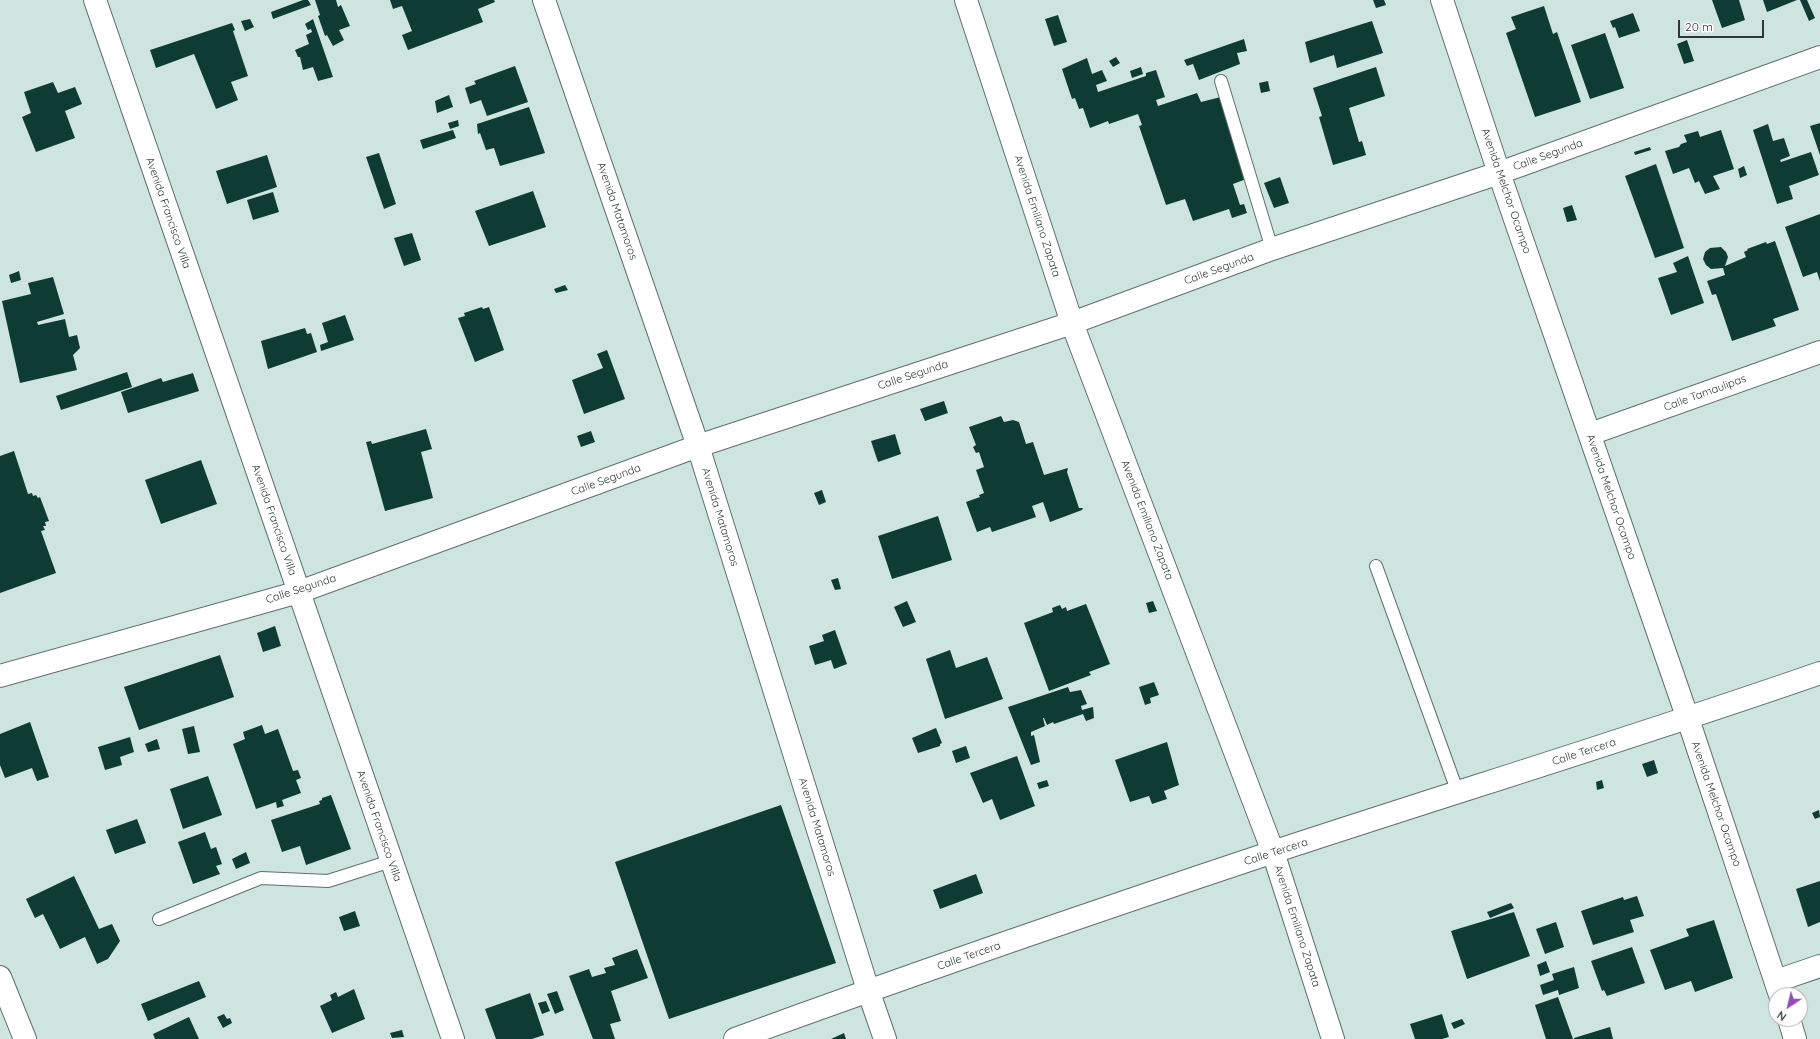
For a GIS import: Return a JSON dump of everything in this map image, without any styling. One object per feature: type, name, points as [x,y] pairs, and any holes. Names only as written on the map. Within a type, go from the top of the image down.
[{"type":"street","name":"Avenida Francisco Villa","points":[[95,0],[453,1039]]},
{"type":"street","name":"Avenida Matamoros","points":[[544,0],[698,446],[868,990],[885,1039]]},
{"type":"street","name":"Avenida Emiliano Zapata","points":[[966,0],[1072,323],[1273,852],[1333,1039]]},
{"type":"street","name":"Avenida Melchor Ocampo","points":[[1442,0],[1499,173],[1688,719],[1778,987]]},
{"type":"street","name":"Calle Segunda","points":[[0,676],[299,592],[698,446],[1072,323],[1272,249],[1499,173],[1820,58]]},
{"type":"street","name":"Calle Tamaulipas","points":[[1590,434],[1820,352]]},
{"type":"street","name":"Calle Tercera","points":[[735,1039],[868,990],[1273,852],[1688,719],[1820,673]]},
{"type":"street","points":[[1780,987],[1820,966]]},
{"type":"street","points":[[0,976],[25,1039]]},
{"type":"street","points":[[1791,1027],[1795,1039]]},
{"type":"lane","points":[[1221,81],[1272,249]]},
{"type":"lane","points":[[1376,566],[1458,793]]},
{"type":"lane","points":[[159,919],[261,878],[328,881],[391,861]]},
{"type":"building","points":[[303,0],[308,0],[311,5],[273,19],[271,12]]},
{"type":"building","points":[[315,0],[336,0],[338,7],[341,5],[350,26],[339,30],[344,40],[333,46],[327,35],[325,36],[318,16],[320,15]]},
{"type":"building","points":[[390,0],[494,0],[495,2],[478,9],[483,22],[408,50],[402,35],[412,31],[402,6],[393,9]]},
{"type":"building","points":[[1373,0],[1384,0],[1386,5],[1376,8]]},
{"type":"building","points":[[1712,0],[1739,0],[1745,20],[1722,28]]},
{"type":"building","points":[[1763,0],[1797,0],[1767,12]]},
{"type":"building","points":[[1800,0],[1807,0],[1815,18],[1809,21]]},
{"type":"building","points":[[1544,6],[1553,34],[1557,32],[1581,102],[1535,117],[1506,33],[1516,29],[1511,17]]},
{"type":"building","points":[[1633,13],[1640,31],[1619,38],[1615,27],[1613,28],[1610,21]]},
{"type":"building","points":[[1058,15],[1067,42],[1054,46],[1045,19]]},
{"type":"building","points":[[250,19],[254,27],[245,31],[241,21]]},
{"type":"building","points":[[313,19],[333,77],[318,81],[313,67],[303,70],[300,57],[298,57],[295,50],[309,44],[306,35],[312,32],[311,29],[308,30],[305,24]]},
{"type":"building","points":[[1372,21],[1383,53],[1337,68],[1334,55],[1310,63],[1305,42]]},
{"type":"building","points":[[232,23],[235,30],[233,31],[248,76],[231,82],[238,100],[216,109],[194,54],[156,68],[150,50]]},
{"type":"building","points":[[1605,33],[1624,88],[1590,99],[1571,45]]},
{"type":"building","points":[[1244,39],[1247,51],[1237,53],[1240,64],[1199,80],[1193,64],[1187,66],[1184,60]]},
{"type":"building","points":[[1687,40],[1694,61],[1684,64],[1677,44]]},
{"type":"building","points":[[1116,57],[1120,63],[1113,67],[1109,61]]},
{"type":"building","points":[[1087,58],[1092,74],[1102,70],[1107,81],[1096,85],[1098,92],[1146,76],[1146,73],[1156,70],[1165,97],[1156,100],[1158,106],[1197,93],[1201,102],[1221,97],[1249,178],[1233,184],[1240,205],[1244,204],[1247,213],[1232,218],[1229,209],[1193,221],[1185,199],[1166,205],[1139,126],[1142,125],[1138,114],[1109,124],[1108,121],[1090,128],[1083,108],[1079,109],[1075,98],[1072,99],[1062,69]]},
{"type":"building","points":[[515,66],[528,102],[487,116],[481,100],[470,104],[465,88],[476,84],[474,81]]},
{"type":"building","points":[[1141,67],[1143,74],[1132,78],[1130,71]]},
{"type":"building","points":[[1376,67],[1385,96],[1349,108],[1359,142],[1362,141],[1366,155],[1333,165],[1319,117],[1322,116],[1313,88]]},
{"type":"building","points":[[1268,81],[1270,91],[1261,93],[1259,83]]},
{"type":"building","points":[[53,82],[58,93],[75,87],[82,104],[65,111],[75,138],[36,152],[22,117],[31,113],[24,92]]},
{"type":"building","points":[[449,95],[453,107],[437,113],[435,101]]},
{"type":"building","points":[[529,107],[545,153],[500,166],[494,148],[486,150],[480,133],[478,134],[477,124]]},
{"type":"building","points":[[458,120],[459,126],[450,129],[448,123]]},
{"type":"building","points":[[1820,123],[1820,155],[1810,126]]},
{"type":"building","points":[[1768,124],[1773,141],[1784,138],[1790,156],[1780,160],[1781,162],[1811,152],[1819,175],[1789,186],[1793,199],[1777,204],[1753,130]]},
{"type":"building","points":[[453,130],[456,138],[423,149],[420,140]]},
{"type":"building","points":[[1721,130],[1734,169],[1713,176],[1720,189],[1705,194],[1699,181],[1695,183],[1689,168],[1673,174],[1665,151],[1679,147],[1681,144],[1687,142],[1684,135],[1698,131],[1700,137]]},
{"type":"building","points":[[1650,147],[1651,150],[1635,155],[1634,152]]},
{"type":"building","points":[[379,153],[396,204],[384,209],[366,157]]},
{"type":"building","points":[[267,155],[277,187],[227,204],[216,171]]},
{"type":"building","points":[[1656,164],[1684,248],[1655,258],[1625,176]]},
{"type":"building","points":[[1744,166],[1747,175],[1740,178],[1738,169]]},
{"type":"building","points":[[1280,177],[1289,203],[1274,208],[1264,183]]},
{"type":"building","points":[[533,191],[546,227],[489,246],[475,211]]},
{"type":"building","points":[[273,192],[279,212],[253,220],[247,200]]},
{"type":"building","points":[[1572,205],[1577,220],[1567,222],[1563,208]]},
{"type":"building","points":[[1820,214],[1820,281],[1817,272],[1803,277],[1785,227]]},
{"type":"building","points":[[412,233],[421,260],[404,266],[394,238]]},
{"type":"building","points":[[1775,241],[1799,310],[1773,319],[1776,326],[1732,341],[1716,294],[1712,295],[1707,281],[1725,275],[1723,268],[1711,269],[1706,265],[1703,259],[1705,252],[1710,248],[1721,247],[1726,252],[1728,257],[1725,266],[1746,257],[1744,252],[1748,250],[1747,249],[1766,242],[1767,244]]},
{"type":"building","points":[[1688,256],[1704,303],[1671,315],[1658,278],[1677,272],[1673,263]]},
{"type":"building","points":[[19,271],[21,280],[11,283],[9,275]]},
{"type":"building","points":[[53,277],[64,314],[37,322],[38,325],[65,319],[69,337],[77,335],[80,348],[73,355],[77,370],[20,383],[2,301],[31,294],[28,283]]},
{"type":"building","points":[[565,285],[568,290],[556,293],[554,289]]},
{"type":"building","points":[[482,307],[483,309],[489,307],[504,350],[475,362],[458,318],[465,316],[464,313]]},
{"type":"building","points":[[345,315],[354,340],[321,351],[320,345],[328,342],[322,323]]},
{"type":"building","points":[[305,328],[307,334],[311,333],[317,352],[268,369],[261,341]]},
{"type":"building","points":[[607,350],[625,399],[584,414],[572,380],[603,368],[597,354]]},
{"type":"building","points":[[127,372],[132,387],[61,410],[56,396]]},
{"type":"building","points":[[193,373],[199,391],[128,413],[121,392],[161,378],[163,382]]},
{"type":"building","points":[[944,401],[948,413],[925,421],[920,409]]},
{"type":"building","points":[[1001,416],[1004,422],[1013,420],[1019,422],[1026,444],[1033,442],[1044,475],[1068,468],[1067,472],[1079,508],[1083,508],[1082,510],[1050,522],[1043,502],[1032,506],[1036,517],[992,532],[990,527],[977,532],[966,502],[980,497],[979,495],[984,493],[976,470],[984,467],[979,452],[976,453],[973,447],[976,445],[969,427]]},
{"type":"building","points":[[426,429],[432,449],[421,452],[433,498],[385,511],[366,442],[371,441],[372,444]]},
{"type":"building","points":[[591,431],[595,442],[581,447],[577,436]]},
{"type":"building","points":[[895,434],[901,454],[878,462],[871,441]]},
{"type":"building","points":[[14,451],[28,494],[32,493],[33,496],[36,495],[38,498],[40,497],[49,521],[45,522],[46,526],[43,526],[45,530],[41,531],[56,573],[0,593],[0,456]]},
{"type":"building","points":[[201,460],[217,504],[161,524],[145,480]]},
{"type":"building","points":[[822,490],[826,502],[819,505],[814,493]]},
{"type":"building","points":[[938,516],[952,560],[892,579],[878,536]]},
{"type":"building","points":[[838,578],[841,589],[835,590],[831,580]]},
{"type":"building","points":[[907,601],[916,622],[903,627],[894,607]]},
{"type":"building","points":[[1153,601],[1157,611],[1149,613],[1146,603]]},
{"type":"building","points":[[1086,604],[1110,664],[1089,672],[1091,675],[1049,691],[1024,623],[1053,612],[1052,608],[1060,605],[1062,609],[1066,607],[1067,611]]},
{"type":"building","points":[[275,626],[281,646],[263,652],[257,633]]},
{"type":"building","points":[[835,630],[847,664],[834,669],[831,660],[815,665],[809,646],[824,641],[822,635]]},
{"type":"building","points":[[950,650],[956,668],[987,657],[1003,699],[945,719],[926,659]]},
{"type":"building","points":[[220,655],[234,697],[139,730],[124,687]]},
{"type":"building","points":[[1154,682],[1159,695],[1150,698],[1151,703],[1145,705],[1139,687]]},
{"type":"building","points":[[1068,687],[1070,692],[1081,690],[1087,704],[1081,706],[1082,710],[1093,707],[1094,718],[1086,721],[1083,714],[1047,725],[1043,718],[1045,726],[1031,732],[1031,736],[1034,735],[1040,762],[1031,765],[1008,707]]},
{"type":"building","points":[[30,722],[49,777],[37,781],[32,768],[5,778],[0,765],[0,734]]},
{"type":"building","points":[[262,725],[265,734],[278,729],[293,771],[298,770],[301,778],[296,780],[301,793],[282,800],[284,806],[277,808],[276,802],[256,809],[233,744],[245,739],[243,732]]},
{"type":"building","points":[[194,726],[200,752],[188,754],[182,729]]},
{"type":"building","points":[[936,728],[942,743],[940,746],[918,753],[912,738]]},
{"type":"building","points":[[130,737],[134,752],[120,757],[122,765],[105,770],[98,747]]},
{"type":"building","points":[[157,739],[160,749],[148,752],[145,744]]},
{"type":"building","points":[[1167,742],[1179,785],[1164,791],[1167,799],[1152,804],[1149,796],[1130,802],[1115,760]]},
{"type":"building","points":[[966,746],[970,758],[956,763],[952,751]]},
{"type":"building","points":[[1017,756],[1035,806],[1000,820],[992,799],[983,803],[970,773]]},
{"type":"building","points":[[1654,760],[1658,773],[1647,777],[1642,764]]},
{"type":"building","points":[[208,776],[222,815],[183,829],[170,789]]},
{"type":"building","points":[[1047,780],[1049,786],[1039,789],[1037,783]]},
{"type":"building","points":[[1602,780],[1604,788],[1597,790],[1596,782]]},
{"type":"building","points":[[331,795],[351,849],[306,865],[300,846],[282,852],[271,820],[320,804],[319,801],[322,800],[322,798]]},
{"type":"building","points":[[781,805],[836,963],[669,1019],[615,862]]},
{"type":"building","points":[[1819,810],[1820,817],[1815,819],[1812,813]]},
{"type":"building","points":[[137,819],[146,843],[115,854],[106,830]]},
{"type":"building","points":[[205,832],[211,849],[216,847],[222,864],[216,866],[220,874],[193,884],[178,842]]},
{"type":"building","points":[[246,852],[250,863],[236,869],[232,859]]},
{"type":"building","points":[[976,874],[983,893],[940,909],[933,890]]},
{"type":"building","points":[[74,876],[99,929],[112,924],[120,941],[108,959],[97,964],[85,937],[60,949],[43,914],[35,918],[26,899]]},
{"type":"building","points":[[1820,881],[1820,922],[1808,927],[1796,889]]},
{"type":"building","points":[[1637,896],[1644,916],[1630,920],[1634,932],[1593,945],[1581,911],[1623,897],[1624,900]]},
{"type":"building","points":[[1511,903],[1514,908],[1490,918],[1487,912]]},
{"type":"building","points":[[355,911],[360,926],[344,931],[339,917]]},
{"type":"building","points":[[1514,912],[1530,956],[1467,979],[1451,931]]},
{"type":"building","points":[[1714,920],[1733,978],[1695,992],[1691,981],[1665,990],[1650,950],[1689,936],[1686,929]]},
{"type":"building","points":[[1556,922],[1564,947],[1545,954],[1536,929]]},
{"type":"building","points":[[1632,947],[1645,983],[1607,996],[1604,990],[1602,991],[1591,961]]},
{"type":"building","points":[[637,949],[648,978],[611,991],[621,1021],[610,1024],[615,1039],[593,1039],[569,976],[589,969],[592,977],[606,973],[604,968],[615,965],[612,958]]},
{"type":"building","points":[[1546,961],[1550,972],[1540,976],[1537,965]]},
{"type":"building","points":[[1574,967],[1579,988],[1559,995],[1558,990],[1543,995],[1540,985],[1554,980],[1552,974]]},
{"type":"building","points":[[199,981],[206,997],[148,1021],[141,1004]]},
{"type":"building","points":[[354,989],[365,1019],[332,1033],[320,1006],[332,1000],[330,995],[336,992],[338,997]]},
{"type":"building","points":[[557,991],[564,1010],[555,1014],[547,994]]},
{"type":"building","points":[[530,993],[544,1035],[532,1039],[496,1039],[485,1009]]},
{"type":"building","points":[[1558,997],[1573,1039],[1546,1039],[1535,1005]]},
{"type":"building","points":[[546,1001],[550,1011],[542,1014],[538,1003]]},
{"type":"building","points":[[224,1014],[227,1019],[230,1018],[232,1023],[223,1028],[217,1017]]},
{"type":"building","points":[[1442,1014],[1449,1037],[1442,1039],[1415,1039],[1410,1024]]},
{"type":"building","points":[[189,1017],[199,1039],[155,1039],[153,1034]]},
{"type":"building","points":[[1462,1019],[1465,1024],[1454,1029],[1451,1023]]},
{"type":"building","points":[[1610,1027],[1613,1039],[1574,1039],[1574,1038]]},
{"type":"building","points":[[402,1030],[404,1037],[392,1038],[390,1033]]},
{"type":"building","points":[[844,1033],[846,1039],[831,1039]]}]
